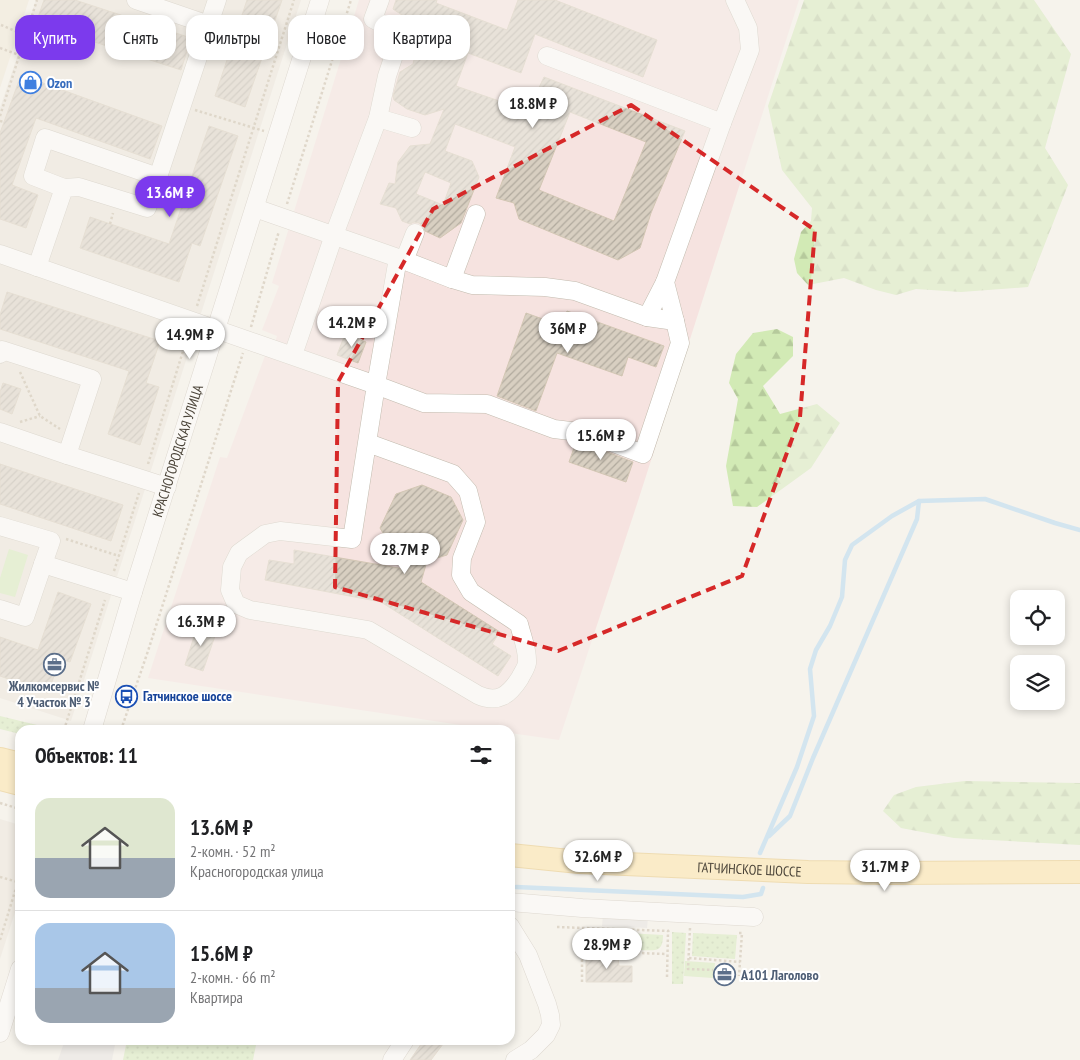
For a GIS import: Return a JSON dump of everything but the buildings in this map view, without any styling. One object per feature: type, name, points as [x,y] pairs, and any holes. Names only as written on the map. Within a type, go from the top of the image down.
[{"type":"main road","points":[[0,759],[15,763]]},
{"type":"main road","points":[[0,779],[15,783]]},
{"type":"main road","name":"ГАТЧИНСКОЕ ШОССЕ","points":[[515,856],[579,862],[808,872],[1080,872]]},
{"type":"street","points":[[136,0],[186,17]]},
{"type":"street","points":[[212,15],[217,0]]},
{"type":"street","name":"КРАСНОГОРОДСКАЯ УЛИЦА","points":[[93,725],[133,592],[256,208],[320,0]]},
{"type":"street","points":[[292,355],[378,118],[386,76],[401,34],[374,18],[380,0]]},
{"type":"street","points":[[647,316],[666,282],[750,50],[748,28],[735,0]]},
{"type":"street","points":[[547,56],[722,123]]},
{"type":"street","points":[[158,177],[45,138],[33,176],[64,188],[79,187],[147,208],[158,177],[197,60]]},
{"type":"street","points":[[378,118],[412,128]]},
{"type":"street","points":[[36,267],[64,188]]},
{"type":"street","points":[[256,208],[472,285],[545,287],[575,291],[647,316],[675,321]]},
{"type":"street","points":[[452,278],[476,214]]},
{"type":"street","points":[[368,443],[453,474],[468,491],[476,522],[462,558],[460,575],[471,592],[519,624],[527,654],[526,666],[514,688],[501,698],[488,700],[478,696],[368,630],[250,610],[236,604],[230,590],[232,567],[240,553],[265,534],[280,531],[352,539],[376,385],[401,260],[415,233]]},
{"type":"street","points":[[0,254],[292,355],[424,404],[487,404],[554,429],[587,433],[643,454],[680,343],[666,282]]},
{"type":"street","points":[[0,354],[2,350],[92,379],[67,455]]},
{"type":"street","points":[[0,432],[167,487]]},
{"type":"street","points":[[0,526],[51,541],[25,617],[0,609]]},
{"type":"street","points":[[43,564],[133,592]]},
{"type":"street","points":[[515,903],[670,921],[690,922],[754,916]]},
{"type":"street","points":[[514,1060],[532,1050],[546,1035],[551,1025],[548,1010],[528,955],[515,934]]},
{"type":"street","points":[[0,1033],[15,985]]},
{"type":"street","points":[[392,1060],[402,1045]]},
{"type":"path","points":[[31,15],[36,0]]},
{"type":"path","points":[[66,725],[294,0]]},
{"type":"path","points":[[123,725],[247,340],[283,217],[351,0]]},
{"type":"path","points":[[1,25],[15,31]]},
{"type":"path","points":[[0,48],[15,54]]},
{"type":"path","points":[[0,116],[17,60]]},
{"type":"path","points":[[182,106],[254,128]]},
{"type":"path","points":[[21,356],[18,365],[40,416],[65,432],[67,455]]},
{"type":"path","points":[[0,804],[15,808]]},
{"type":"path","points":[[0,877],[15,881]]},
{"type":"path","points":[[0,940],[15,892]]},
{"type":"path","points":[[668,932],[670,921]]},
{"type":"path","points":[[667,977],[670,921]]},
{"type":"path","points":[[690,922],[698,931]]},
{"type":"path","points":[[690,922],[688,969],[713,970]]},
{"type":"path","points":[[557,927],[668,932]]},
{"type":"path","points":[[582,928],[582,982]]},
{"type":"path","points":[[733,933],[742,933],[740,976]]},
{"type":"path","points":[[582,952],[667,954]]},
{"type":"path","points":[[688,958],[740,962]]},
{"type":"highlighted area","points":[[631,105],[815,230],[800,417],[742,576],[558,651],[335,587],[338,382],[433,209]]},
{"type":"shaded area","points":[[0,0],[29,0],[24,15],[15,15],[15,42],[0,88]]},
{"type":"shaded area","points":[[36,0],[301,0],[296,15],[288,15],[288,41],[71,721],[0,698],[0,108],[16,60],[95,60],[95,15],[31,15]]},
{"type":"shaded area","points":[[359,0],[799,0],[559,740],[515,734],[515,725],[461,725],[148,678],[220,457],[227,458],[266,353],[273,349],[277,336],[262,330],[279,286],[272,283],[341,60],[364,60],[364,15],[354,15]]},
{"type":"shaded area","points":[[0,819],[15,824],[15,912],[0,959]]},
{"type":"shaded area","points":[[603,915],[648,918],[647,928],[602,926]]},
{"type":"shaded area","points":[[63,1045],[115,1045],[112,1060],[58,1060]]},
{"type":"green space","points":[[804,0],[1034,0],[1071,54],[1045,148],[1068,185],[1028,287],[961,292],[916,289],[896,295],[844,278],[808,285],[797,273],[794,259],[801,232],[811,221],[812,208],[782,170],[768,106]]},
{"type":"green space","points":[[777,329],[793,337],[793,356],[763,386],[780,414],[817,404],[840,423],[811,468],[757,507],[733,506],[726,466],[738,399],[729,383],[736,354],[753,333]]},
{"type":"green space","points":[[9,549],[28,555],[15,597],[0,593],[0,578]]},
{"type":"green space","points":[[0,716],[37,725],[15,725],[15,733],[0,729]]},
{"type":"green space","points":[[965,781],[1080,783],[1080,845],[954,838],[901,828],[883,811],[894,795],[916,787]]},
{"type":"green space","points":[[591,931],[663,935],[663,941],[656,950],[591,948]]},
{"type":"green space","points":[[672,932],[686,933],[683,984],[672,984]]},
{"type":"green space","points":[[693,933],[737,935],[735,959],[692,956]]},
{"type":"green space","points":[[685,961],[715,963],[713,978],[684,976]]},
{"type":"green space","points":[[126,1045],[256,1045],[253,1060],[123,1060]]},
{"type":"waterway","points":[[760,853],[797,767],[814,716],[810,669],[816,650],[830,626],[842,597],[845,560],[852,545],[892,516],[919,501],[985,499],[1080,530]]},
{"type":"waterway","points":[[769,836],[790,816],[813,758],[917,519],[919,501]]},
{"type":"waterway","points":[[516,887],[743,897],[761,894],[763,888]]},
{"type":"place","name":"Ozon","points":[[31,83]]},
{"type":"place","name":"Жилкомсервис № 4 Участок № 3","points":[[54,664]]},
{"type":"place","name":"Гатчинское шоссе","points":[[127,696]]},
{"type":"place","name":"А101 Лаголово","points":[[725,975]]}]
